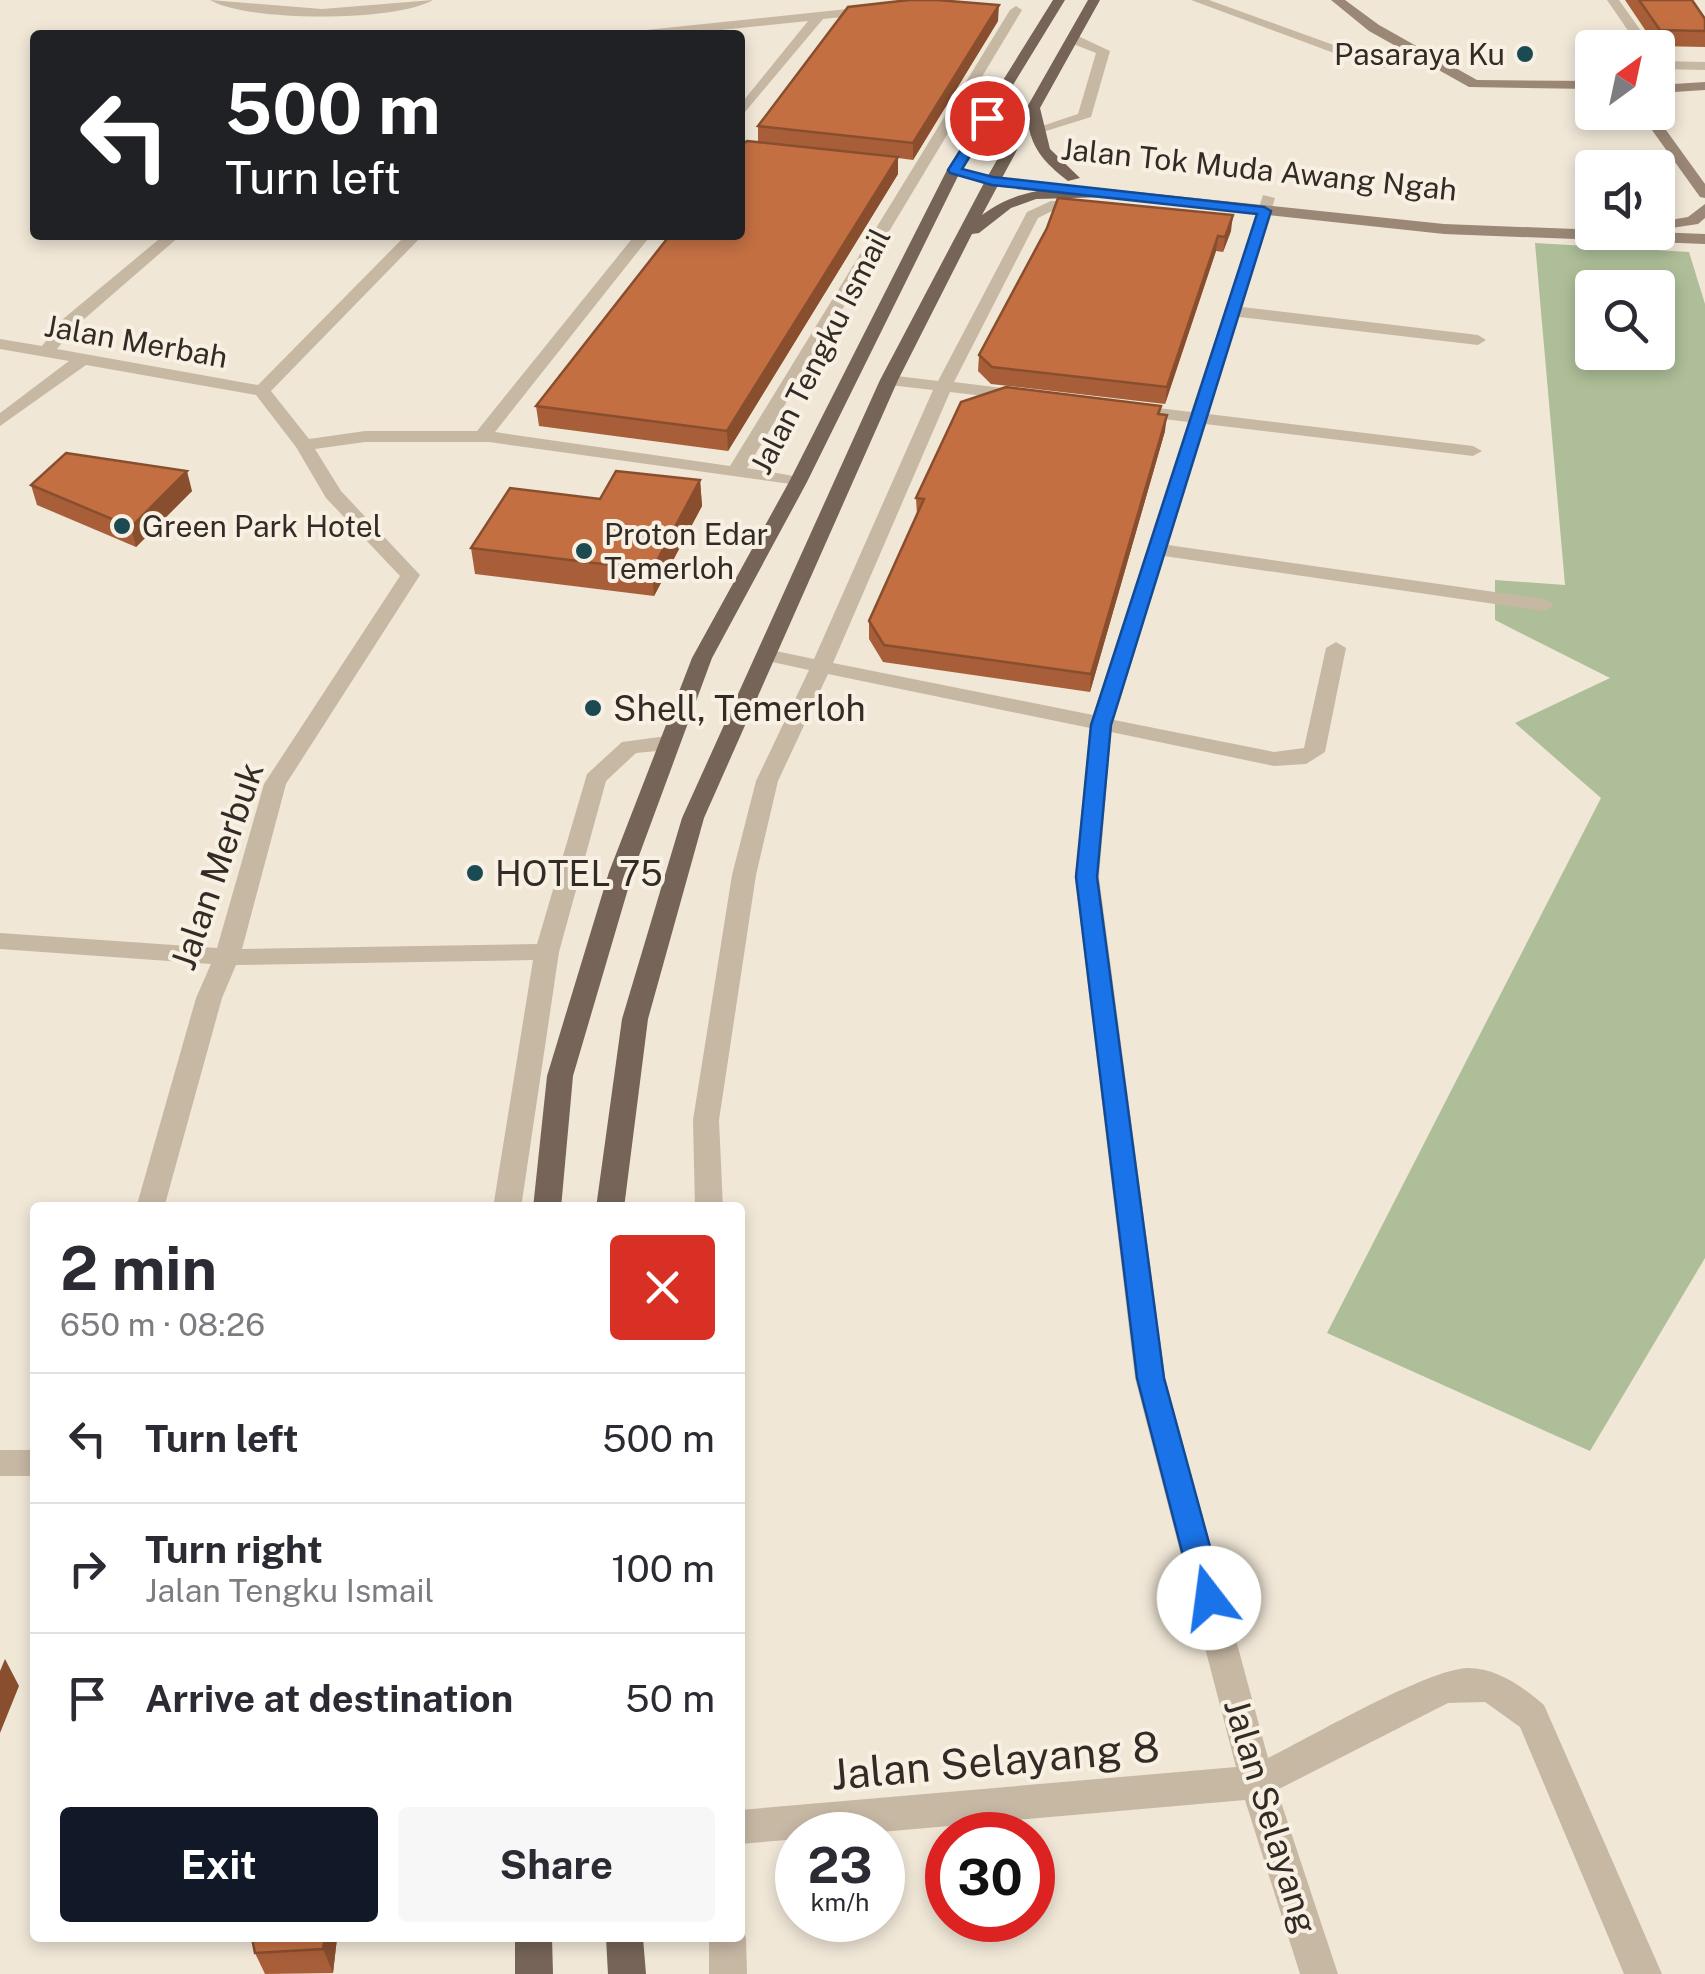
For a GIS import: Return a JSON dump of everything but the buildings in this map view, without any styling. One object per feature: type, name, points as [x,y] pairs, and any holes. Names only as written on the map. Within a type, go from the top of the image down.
[{"type":"main road","name":"Jalan Tengku Ismail","points":[[548,1202],[560,1076],[621,872],[702,658],[798,482],[954,170],[1059,0]]},
{"type":"main road","points":[[611,1202],[635,1019],[693,818],[889,380],[996,175],[1094,0]]},
{"type":"main road","points":[[1338,0],[1374,28],[1468,80],[1575,84]]},
{"type":"main road","points":[[1004,92],[1030,91],[1056,70]]},
{"type":"main road","points":[[1468,80],[1575,78]]},
{"type":"main road","points":[[1675,78],[1705,78]]},
{"type":"main road","points":[[1675,87],[1705,86]]},
{"type":"main road","points":[[1034,109],[1035,133],[1044,156],[1073,178]]},
{"type":"main road","points":[[1659,130],[1705,194]]},
{"type":"main road","name":"Jalan Tok Muda Awang Ngah","points":[[954,170],[1107,193],[1444,229],[1705,239]]},
{"type":"main road","name":"Jalan Tok Muda Awang Ngah","points":[[996,175],[1073,178],[1264,211],[1575,225]]},
{"type":"main road","points":[[958,246],[999,206],[1014,199],[1048,192],[1107,193]]},
{"type":"main road","points":[[1675,224],[1693,221],[1705,208]]},
{"type":"main road","points":[[895,284],[936,288]]},
{"type":"main road","points":[[534,1942],[534,1974]]},
{"type":"main road","points":[[625,1942],[626,1974]]},
{"type":"street","points":[[216,0],[286,12],[391,8],[426,0]]},
{"type":"street","points":[[249,8],[269,0]]},
{"type":"street","points":[[1197,0],[1377,65],[1428,58]]},
{"type":"street","points":[[1613,0],[1634,30]]},
{"type":"street","points":[[684,30],[892,8]]},
{"type":"street","name":"Jalan Tengku Ismail","points":[[735,472],[920,168],[1008,10],[1050,14]]},
{"type":"street","points":[[745,108],[819,16]]},
{"type":"street","points":[[1035,133],[1084,117],[1103,51],[1073,39]]},
{"type":"street","points":[[1675,65],[1705,66]]},
{"type":"street","points":[[901,166],[920,168]]},
{"type":"street","points":[[709,1202],[706,1120],[744,875],[767,781],[944,386],[1019,238],[1032,215],[1052,206],[1264,211]]},
{"type":"street","name":"Jalan Selayang","points":[[1264,211],[1101,725],[1087,877],[1150,1378],[1257,1782],[1319,1974]]},
{"type":"street","points":[[46,352],[69,323],[167,240]]},
{"type":"street","points":[[411,240],[262,391],[304,445],[347,436],[483,435],[798,482]]},
{"type":"street","points":[[483,435],[639,240]]},
{"type":"street","points":[[1232,311],[1478,340]]},
{"type":"street","name":"Jalan Merbah","points":[[0,344],[262,391]]},
{"type":"street","points":[[0,421],[83,359]]},
{"type":"street","points":[[889,380],[1050,400]]},
{"type":"street","points":[[1102,406],[1473,452]]},
{"type":"street","name":"Jalan Merbuk","points":[[152,1202],[209,998],[227,957],[276,784],[410,575],[333,494],[304,445]]},
{"type":"street","points":[[1157,549],[1544,605]]},
{"type":"street","points":[[766,655],[1101,725],[1274,758],[1298,759],[1314,752],[1336,648]]},
{"type":"street","points":[[508,1202],[546,952],[595,779],[630,747],[667,743]]},
{"type":"street","points":[[0,941],[227,957],[546,952]]},
{"type":"street","points":[[0,1464],[30,1464]]},
{"type":"street","points":[[1257,1782],[1462,1681],[1481,1683],[1508,1694],[1532,1716],[1642,1974]]},
{"type":"street","name":"Jalan Selayang 8","points":[[745,1827],[1257,1782]]},
{"type":"street","points":[[727,1942],[728,1974]]},
{"type":"green space","points":[[1535,243],[1575,245],[1575,250],[1689,252],[1705,304],[1705,1258],[1590,1451],[1327,1333],[1601,798],[1515,723],[1610,678],[1495,620],[1495,580],[1565,585]]},
{"type":"place","name":"Pasaraya Ku","points":[[1525,54]]},
{"type":"place","name":"Green Park Hotel","points":[[122,526]]},
{"type":"place","name":"Proton Edar Temerloh","points":[[584,551]]},
{"type":"place","name":"Shell, Temerloh","points":[[593,708]]},
{"type":"place","name":"HOTEL 75","points":[[475,873]]},
{"type":"route","points":[[987,118],[954,170],[992,181],[1264,211],[1101,725],[1087,877],[1150,1378],[1209,1598]]}]
